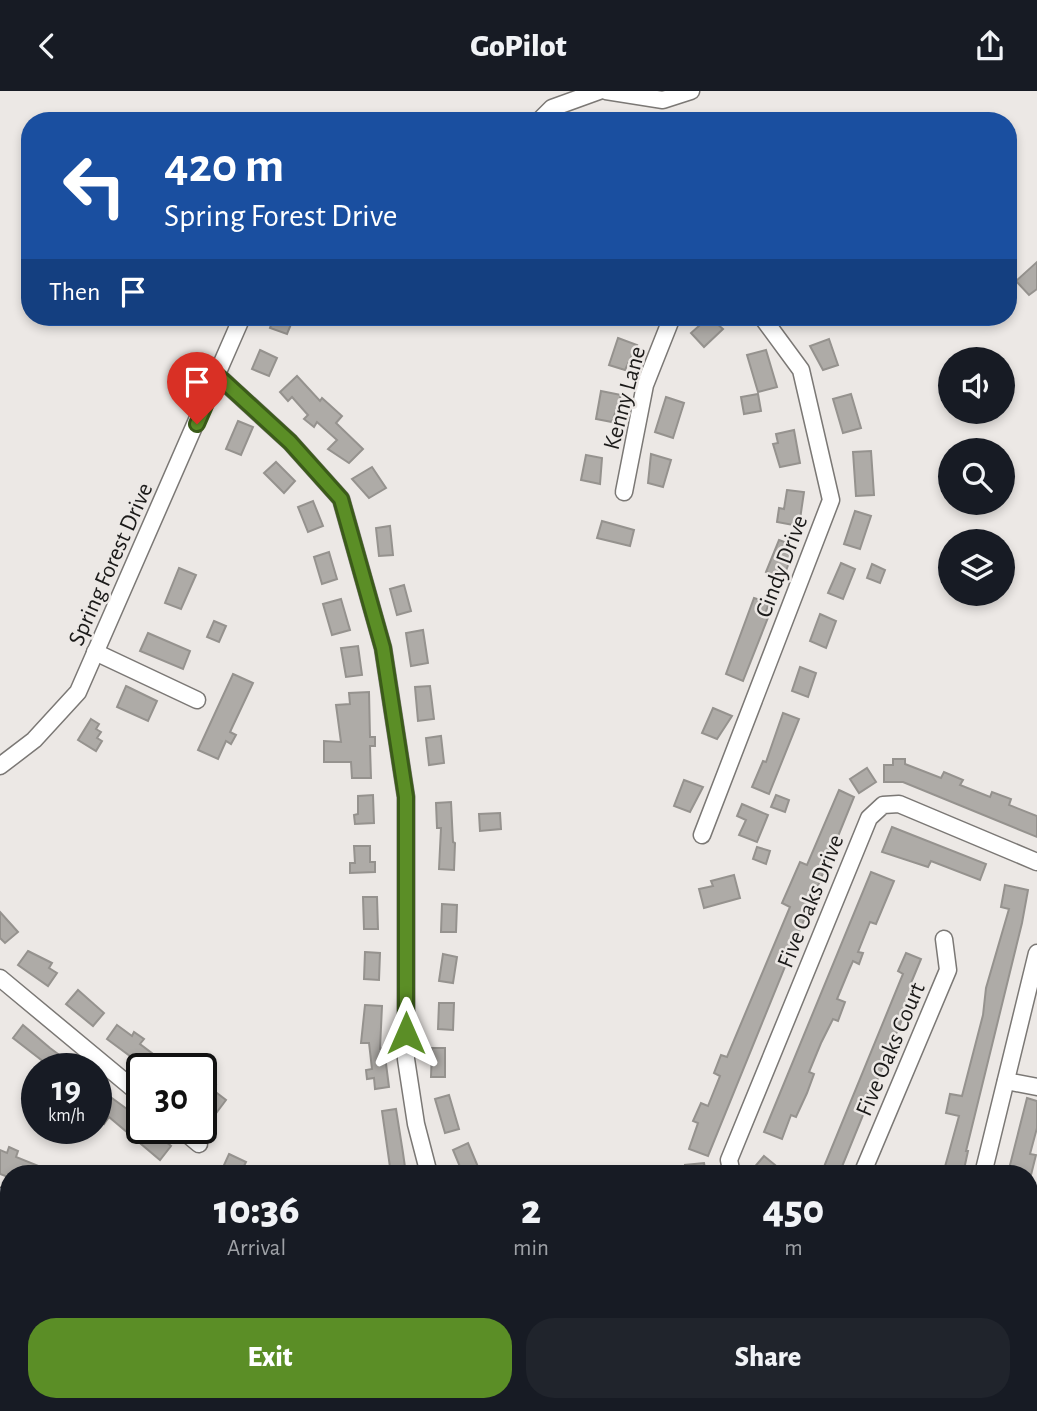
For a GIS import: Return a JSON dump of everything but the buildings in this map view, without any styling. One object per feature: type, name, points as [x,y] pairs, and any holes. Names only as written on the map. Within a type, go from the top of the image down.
[{"type":"street","points":[[548,112],[552,108],[599,91]]},
{"type":"street","points":[[606,91],[663,100],[691,91]]},
{"type":"street","name":"Spring Forest Drive","points":[[0,766],[34,740],[78,692],[238,326]]},
{"type":"street","name":"Kenny Lane","points":[[624,492],[645,385],[668,326]]},
{"type":"street","name":"Cindy Drive","points":[[702,835],[831,500],[802,370],[769,326]]},
{"type":"street","points":[[218,376],[290,442],[341,499],[383,648],[406,797],[406,1059],[416,1123],[427,1165]]},
{"type":"street","points":[[95,652],[197,700]]},
{"type":"street","name":"Five Oaks Drive","points":[[730,1165],[729,1160],[869,818],[883,805],[900,804],[1037,862]]},
{"type":"street","name":"Five Oaks Court","points":[[866,1165],[948,970],[944,939]]},
{"type":"street","points":[[985,1165],[1037,953]]},
{"type":"street","points":[[0,978],[126,1083]]},
{"type":"street","points":[[1006,1081],[1037,1087]]},
{"type":"route","points":[[197,424],[218,376],[290,442],[341,499],[383,648],[406,797],[406,1033]]}]
